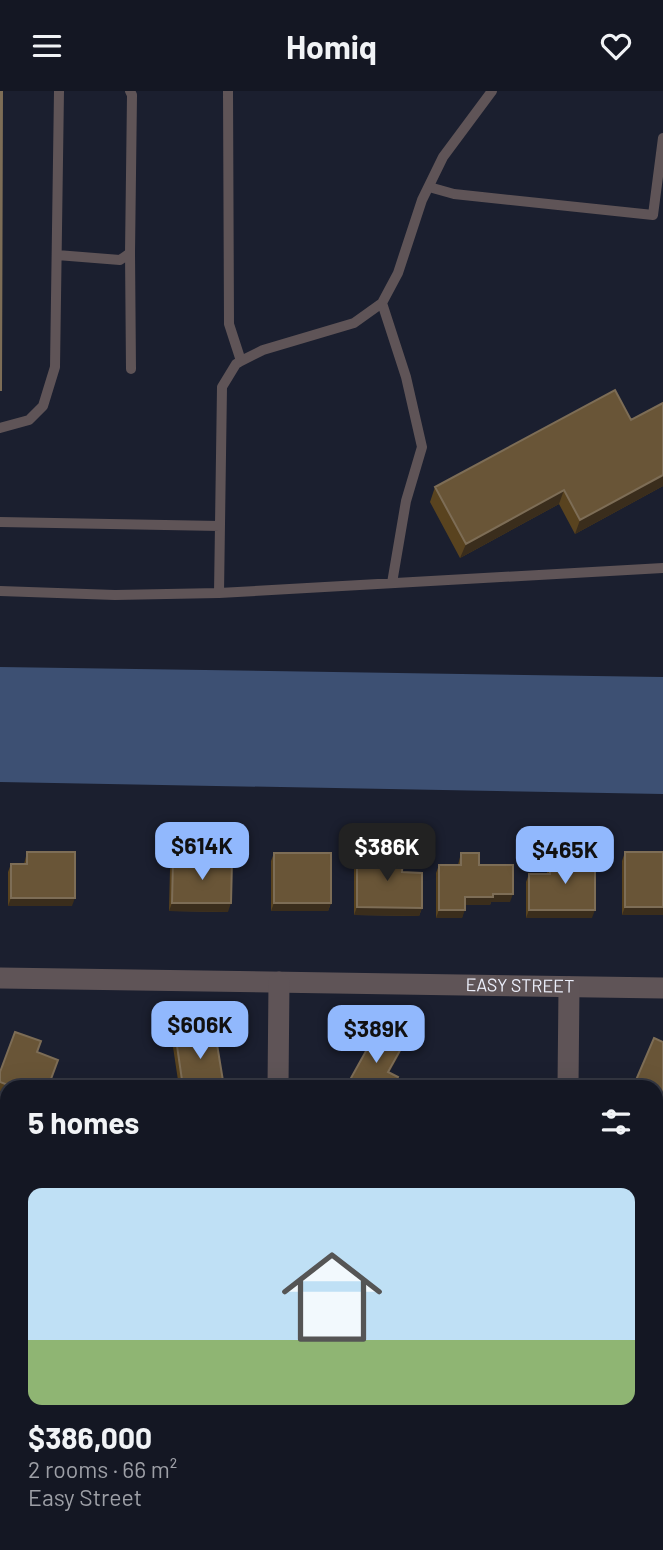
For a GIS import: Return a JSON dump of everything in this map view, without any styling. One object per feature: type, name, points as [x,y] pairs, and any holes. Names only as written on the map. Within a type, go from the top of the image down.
[{"type":"street","name":"EASY STREET","points":[[0,978],[663,988]]},
{"type":"street","points":[[278,1080],[279,982]]},
{"type":"street","points":[[568,1080],[569,987]]},
{"type":"lane","points":[[0,428],[29,420],[43,406],[55,367],[59,91]]},
{"type":"lane","points":[[130,91],[131,369]]},
{"type":"lane","points":[[228,91],[229,324],[241,361]]},
{"type":"lane","points":[[219,593],[222,387],[236,364],[241,361],[263,350],[354,323],[382,303],[398,273],[422,200],[443,157],[492,91]]},
{"type":"lane","points":[[429,187],[454,194],[653,215],[663,138]]},
{"type":"lane","points":[[57,255],[120,260],[130,254]]},
{"type":"lane","points":[[382,303],[405,377],[422,447],[405,501],[392,583]]},
{"type":"lane","points":[[0,522],[220,526]]},
{"type":"lane","points":[[0,591],[115,595],[219,593],[663,568]]},
{"type":"water","points":[[0,667],[663,677],[663,794],[0,782]]},
{"type":"building","points":[[2,91],[1,390],[0,390]]},
{"type":"building","points":[[615,390],[631,420],[663,403],[663,475],[580,520],[564,490],[466,544],[435,487]]},
{"type":"building","points":[[27,852],[75,852],[75,898],[11,898],[11,864],[27,864]]},
{"type":"building","points":[[625,852],[663,852],[663,907],[625,907]]},
{"type":"building","points":[[274,853],[331,853],[331,903],[274,903]]},
{"type":"building","points":[[461,853],[479,853],[479,865],[513,865],[513,894],[465,897],[465,910],[439,910],[439,865],[461,865]]},
{"type":"building","points":[[357,855],[403,856],[402,872],[422,873],[422,908],[357,907]]},
{"type":"building","points":[[550,857],[595,857],[595,910],[529,910],[529,874],[550,874]]},
{"type":"building","points":[[173,860],[232,861],[231,903],[172,903]]},
{"type":"building","points":[[15,1032],[41,1041],[37,1052],[58,1060],[51,1080],[0,1080],[0,1072]]},
{"type":"building","points":[[215,1032],[223,1080],[182,1080],[176,1039]]},
{"type":"building","points":[[376,1033],[402,1047],[388,1072],[398,1077],[396,1080],[350,1080]]},
{"type":"building","points":[[654,1038],[663,1042],[663,1080],[636,1080]]}]
